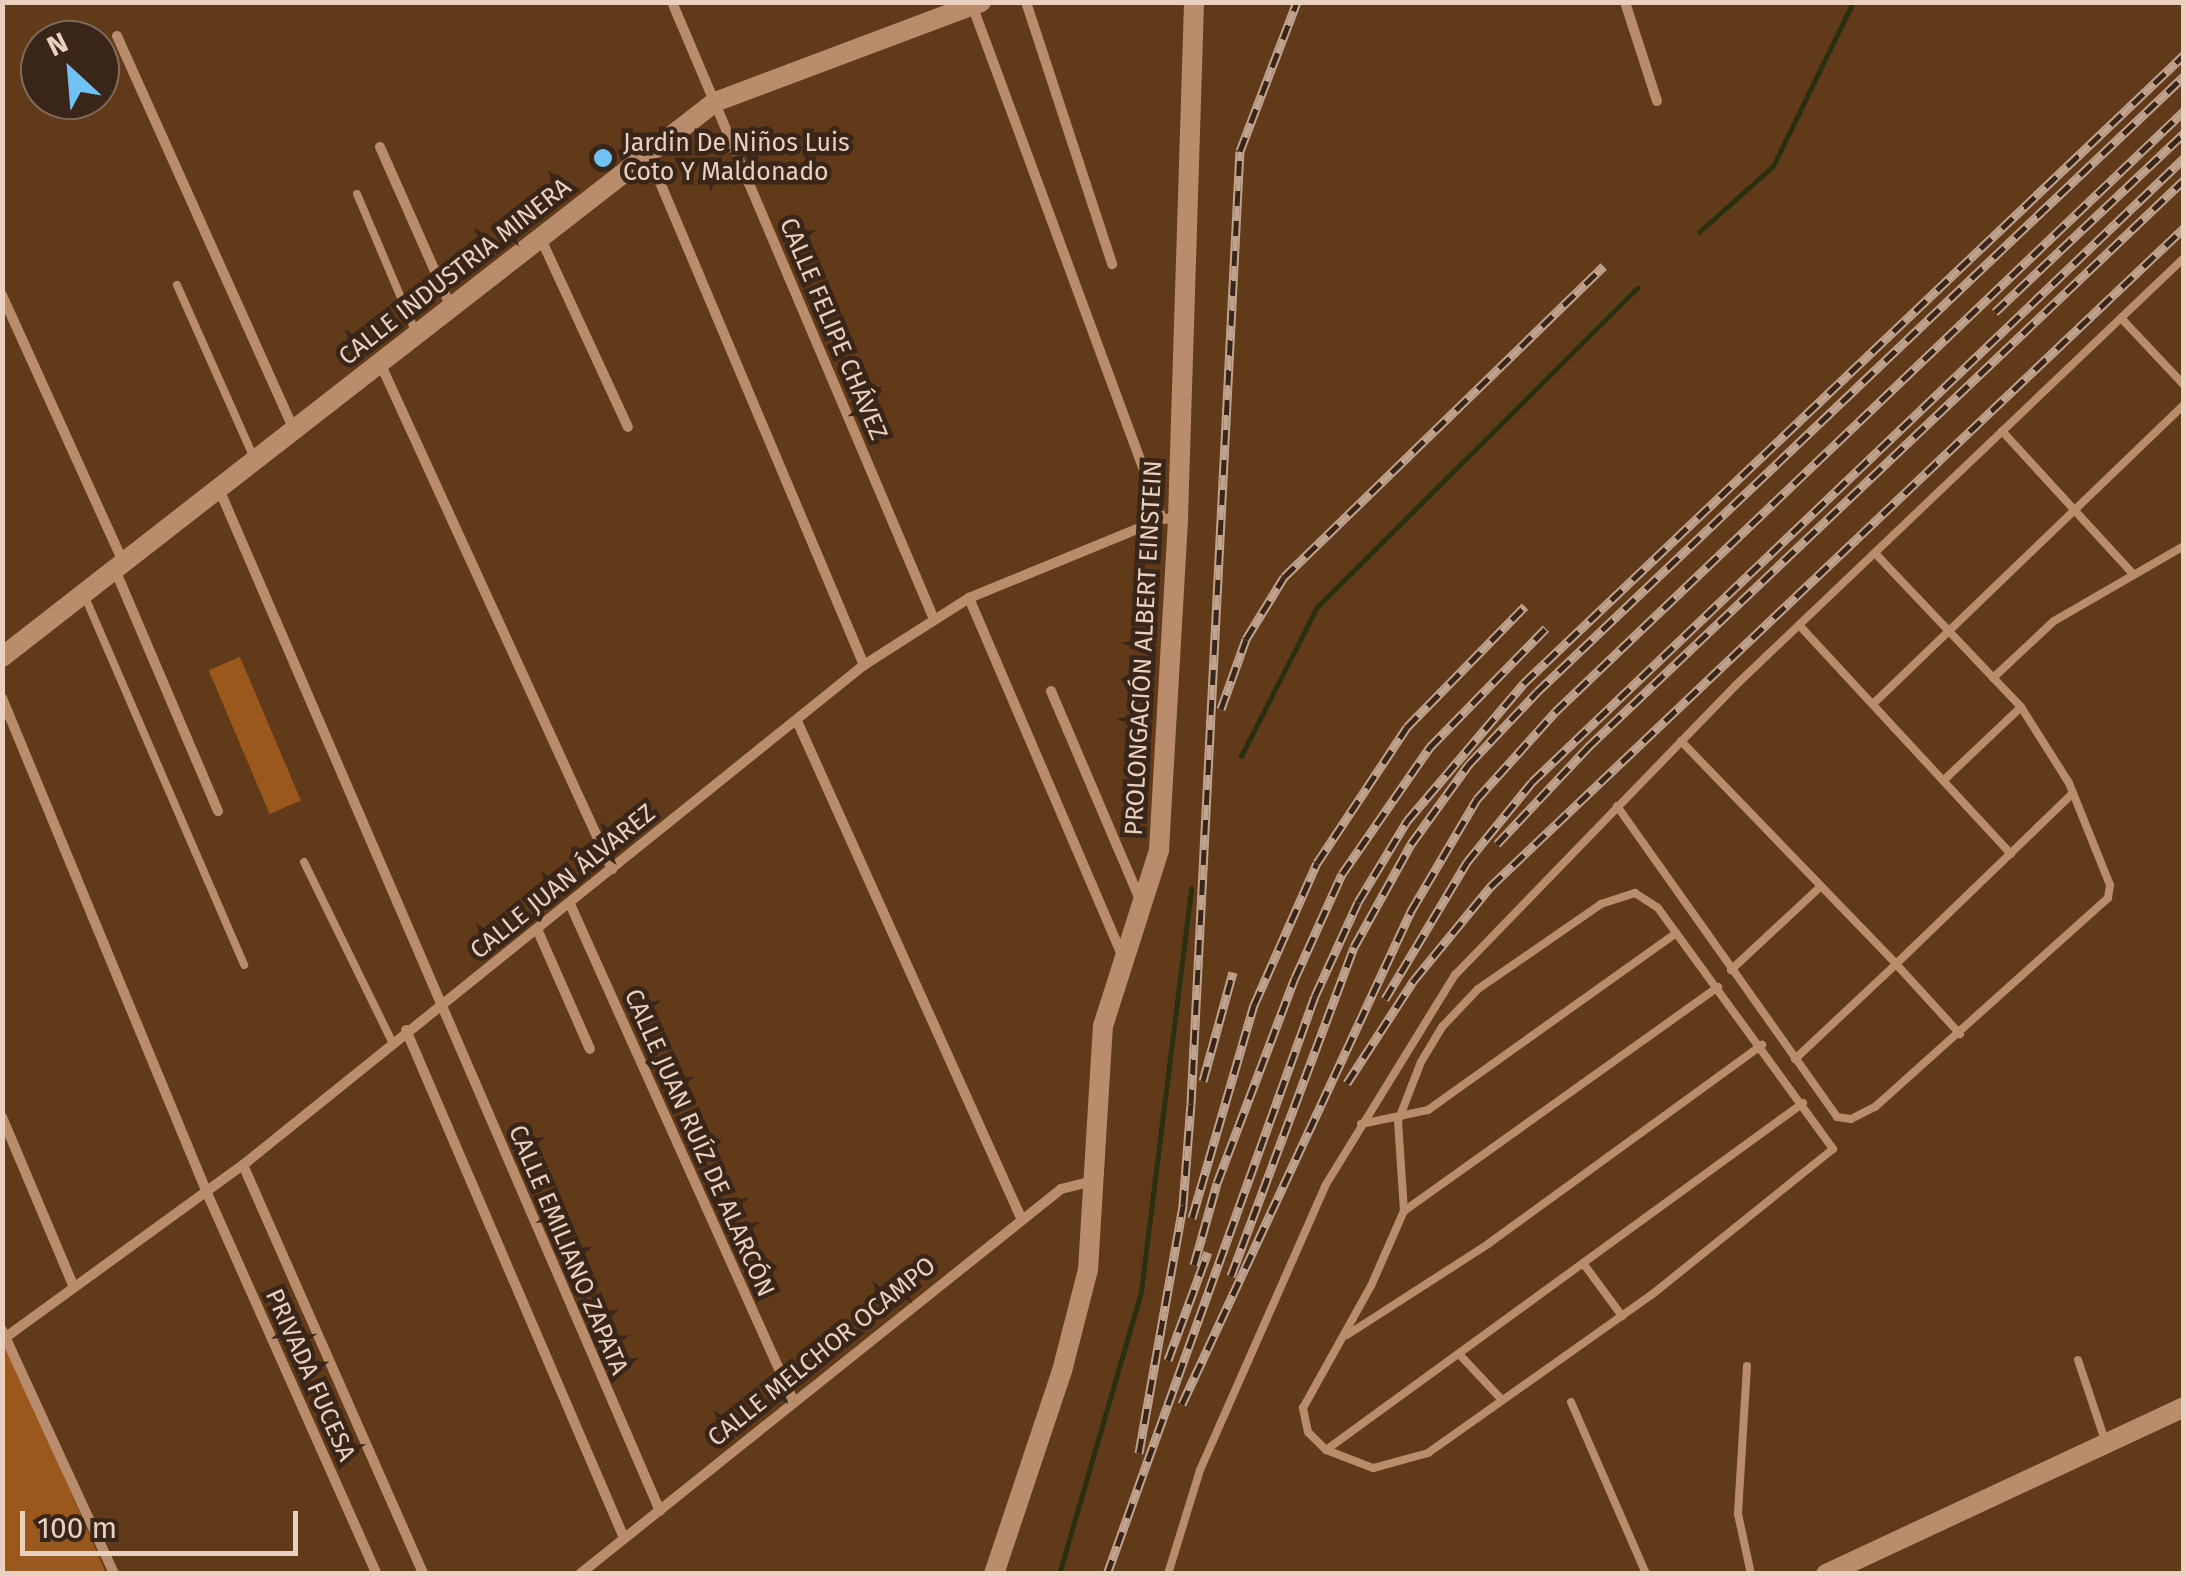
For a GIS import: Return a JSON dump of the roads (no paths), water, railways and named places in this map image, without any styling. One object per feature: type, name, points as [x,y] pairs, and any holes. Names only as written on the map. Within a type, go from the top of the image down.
[{"type":"main road","name":"PROLONGACIÓN ALBERT EINSTEIN","points":[[994,1574],[1062,1371],[1088,1270],[1097,1180],[1103,1026],[1158,850],[1194,2]]},
{"type":"main road","name":"CALLE INDUSTRIA MINERA","points":[[2,657],[715,102],[931,10],[977,4]]},
{"type":"main road","points":[[1826,1574],[2184,1407]]},
{"type":"street","name":"CALLE FELIPE CHÁVEZ","points":[[672,2],[933,616]]},
{"type":"street","points":[[1026,2],[1112,264]]},
{"type":"street","points":[[1625,2],[1656,102]]},
{"type":"street","points":[[977,4],[1170,518]]},
{"type":"street","points":[[120,43],[292,428]]},
{"type":"street","points":[[380,147],[450,305]]},
{"type":"street","points":[[647,152],[864,665]]},
{"type":"street","points":[[541,239],[628,427]]},
{"type":"street","points":[[2,295],[120,568],[218,811]]},
{"type":"street","points":[[380,363],[612,869]]},
{"type":"street","name":"CALLE EMILIANO ZAPATA","points":[[220,489],[660,1510]]},
{"type":"street","name":"CALLE JUAN ÁLVAREZ","points":[[4,1334],[207,1193],[864,665],[933,616],[1170,518]]},
{"type":"street","points":[[969,598],[1124,960]]},
{"type":"street","points":[[1051,691],[1142,904]]},
{"type":"street","name":"PRIVADA FUCESA","points":[[2,698],[207,1193],[377,1574]]},
{"type":"street","points":[[796,722],[1022,1220]]},
{"type":"street","name":"CALLE JUAN RUÍZ DE ALARCÓN","points":[[570,904],[792,1398]]},
{"type":"street","points":[[537,929],[590,1049]]},
{"type":"street","points":[[406,1030],[624,1538]]},
{"type":"street","points":[[2,1117],[73,1285]]},
{"type":"street","points":[[243,1165],[422,1574]]},
{"type":"street","name":"CALLE MELCHOR OCAMPO","points":[[580,1574],[792,1398],[1022,1220],[1070,1184],[1097,1180]]},
{"type":"street","points":[[4,1334],[114,1574]]},
{"type":"lane","points":[[356,194],[416,333]]},
{"type":"lane","points":[[1168,1574],[1200,1470],[1325,1186],[1471,956],[1799,625],[2184,258]]},
{"type":"lane","points":[[177,285],[255,460]]},
{"type":"lane","points":[[2121,318],[2184,385]]},
{"type":"lane","points":[[1873,704],[2184,405]]},
{"type":"lane","points":[[2002,431],[2134,574]]},
{"type":"lane","points":[[1994,678],[2054,621],[2184,546]]},
{"type":"lane","points":[[1617,806],[1837,1116],[1850,1119],[1875,1107],[1960,1034],[2111,893],[2071,794],[2021,707],[1875,553]]},
{"type":"lane","points":[[84,595],[244,964]]},
{"type":"lane","points":[[1799,625],[2011,854]]},
{"type":"lane","points":[[1944,780],[2021,707]]},
{"type":"lane","points":[[1681,741],[1960,1034]]},
{"type":"lane","points":[[1795,1059],[2071,794]]},
{"type":"lane","points":[[304,862],[373,1013],[392,1042]]},
{"type":"lane","points":[[1731,970],[1821,886]]},
{"type":"lane","points":[[1404,1211],[1398,1121],[1421,1062],[1456,1009],[1601,904],[1644,894],[1718,987],[1833,1142],[1830,1152],[1622,1316],[1410,1461],[1373,1468],[1326,1450],[1308,1432],[1303,1408],[1343,1338],[1404,1211],[1718,987]]},
{"type":"lane","points":[[1362,1124],[1398,1121],[1436,1105],[1676,933]]},
{"type":"lane","points":[[1343,1338],[1488,1244],[1762,1045]]},
{"type":"lane","points":[[1326,1450],[1804,1103]]},
{"type":"lane","points":[[1583,1264],[1622,1316]]},
{"type":"lane","points":[[1459,1354],[1502,1400]]},
{"type":"lane","points":[[2078,1360],[2106,1444]]},
{"type":"lane","points":[[1747,1366],[1738,1514],[1751,1574]]},
{"type":"lane","points":[[1572,1402],[1646,1574]]},
{"type":"waterway","points":[[1699,232],[1773,166],[1853,2]]},
{"type":"waterway","points":[[1241,756],[1317,607],[1637,288]]},
{"type":"waterway","points":[[1059,1574],[1141,1291],[1191,888]]},
{"type":"railway","points":[[1139,1453],[1183,1205],[1191,1104],[1240,151],[1297,2]]},
{"type":"railway","points":[[1107,1574],[1315,996],[1358,902],[1407,821],[1524,683],[2184,55]]},
{"type":"railway","points":[[1231,1276],[1354,947],[1411,844],[1469,764],[1537,692],[2184,76]]},
{"type":"railway","points":[[1182,1404],[1411,911],[1477,799],[1555,712],[2184,111]]},
{"type":"railway","points":[[1995,312],[2184,133]]},
{"type":"railway","points":[[1385,999],[1467,862],[1532,782],[2184,158]]},
{"type":"railway","points":[[1497,844],[1588,747],[2184,180]]},
{"type":"railway","points":[[1347,1083],[1414,980],[1491,886],[2184,228]]},
{"type":"railway","points":[[1221,709],[1246,639],[1284,577],[1604,266]]},
{"type":"railway","points":[[1192,1218],[1254,1005],[1317,863],[1407,727],[1525,606]]},
{"type":"railway","points":[[1194,1265],[1217,1183],[1295,978],[1342,874],[1430,747],[1546,628]]},
{"type":"railway","points":[[1203,1081],[1233,972]]},
{"type":"railway","points":[[1168,1360],[1208,1252]]},
{"type":"place","name":"Jardin De Niños Luis Coto Y Maldonado","points":[[603,158]]}]
